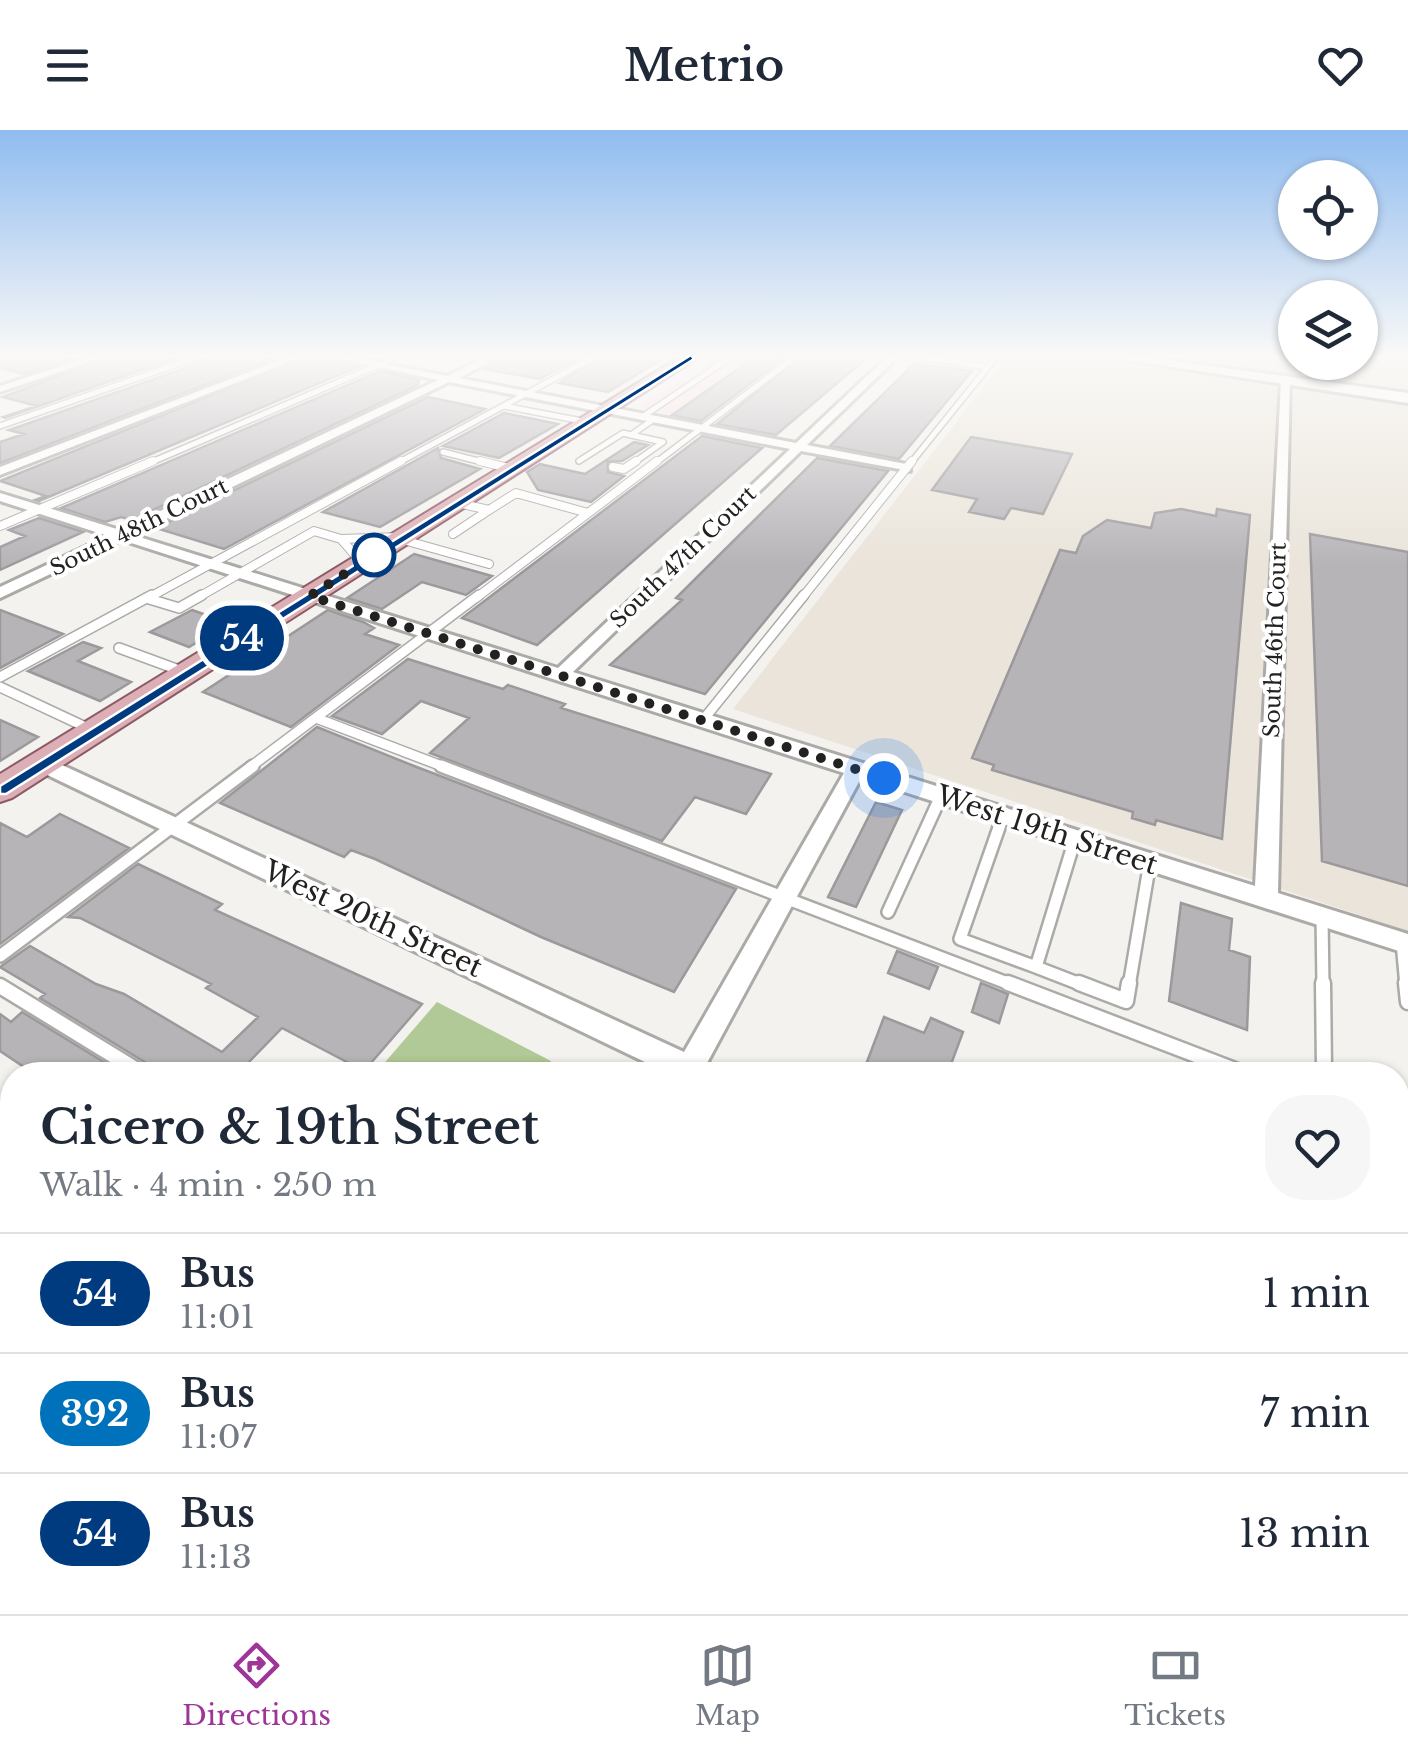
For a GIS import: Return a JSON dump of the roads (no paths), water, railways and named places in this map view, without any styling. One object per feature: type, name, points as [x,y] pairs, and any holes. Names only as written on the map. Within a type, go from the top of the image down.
[{"type":"main road","points":[[0,790],[580,426]]},
{"type":"street","points":[[0,471],[117,426]]},
{"type":"street","name":"South 48th Court","points":[[0,593],[350,426]]},
{"type":"street","points":[[691,426],[906,468]]},
{"type":"street","name":"South 47th Court","points":[[560,675],[821,426]]},
{"type":"street","name":"South 46th Court","points":[[1266,899],[1284,426]]},
{"type":"street","name":"West 19th Street","points":[[0,497],[1405,943]]},
{"type":"street","name":"West 20th Street","points":[[42,764],[670,1062]]},
{"type":"street","points":[[699,1062],[856,769]]},
{"type":"lane","points":[[0,526],[233,426]]},
{"type":"lane","points":[[0,677],[466,426]]},
{"type":"lane","points":[[631,435],[640,426]]},
{"type":"lane","points":[[703,720],[940,426]]},
{"type":"lane","points":[[0,956],[700,428]]},
{"type":"lane","points":[[580,461],[623,433],[663,442],[624,469],[614,467]]},
{"type":"lane","points":[[443,452],[513,469]]},
{"type":"lane","points":[[452,534],[516,493],[588,513]]},
{"type":"lane","points":[[458,503],[490,510]]},
{"type":"lane","points":[[146,598],[179,608],[314,531],[341,539],[402,538],[489,564]]},
{"type":"lane","points":[[341,539],[362,563]]},
{"type":"lane","points":[[118,648],[187,672]]},
{"type":"lane","points":[[0,686],[94,731]]},
{"type":"lane","points":[[316,718],[1214,1062]]},
{"type":"lane","points":[[888,912],[941,796]]},
{"type":"lane","points":[[1003,816],[960,940],[1126,1001],[1150,862]]},
{"type":"lane","points":[[1036,967],[1075,838]]},
{"type":"lane","points":[[1322,917],[1324,1062]]},
{"type":"lane","points":[[1405,943],[1408,1002]]},
{"type":"lane","points":[[0,986],[124,1062]]}]
